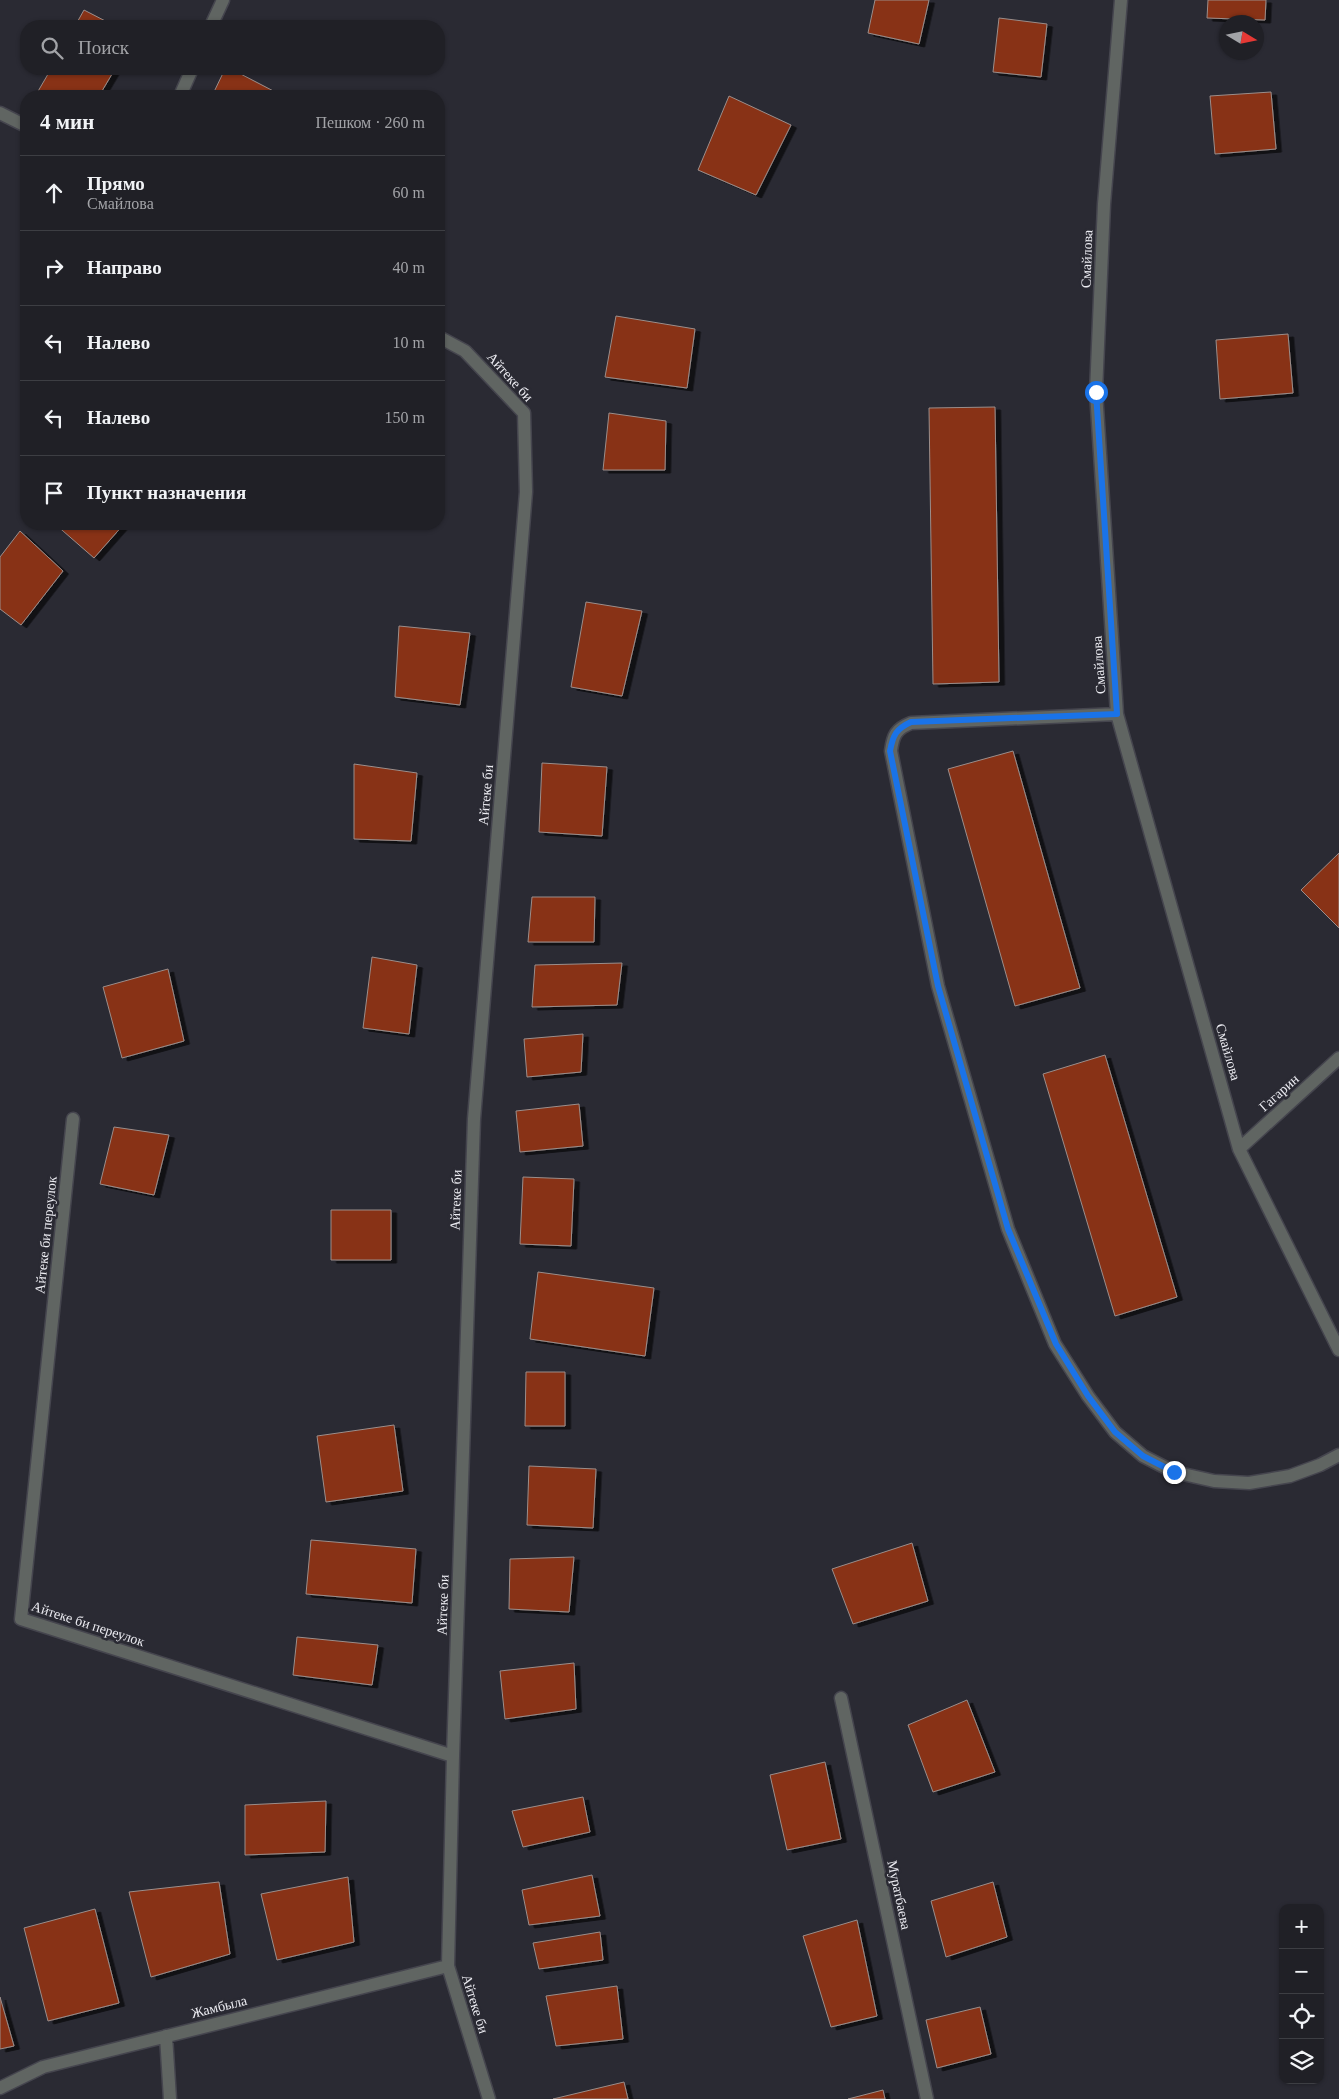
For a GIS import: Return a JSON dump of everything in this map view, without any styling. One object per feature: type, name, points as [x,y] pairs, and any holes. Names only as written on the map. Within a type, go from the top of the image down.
[{"type":"street","points":[[214,20],[223,0]]},
{"type":"street","name":"Смайлова","points":[[1121,0],[1104,204],[1096,392],[1117,714],[1239,1149],[1339,1350]]},
{"type":"street","points":[[183,90],[189,75]]},
{"type":"street","points":[[0,113],[20,123]]},
{"type":"street","name":"Айтеке би","points":[[445,340],[465,350],[524,413],[526,492],[474,1119],[448,1966],[489,2099]]},
{"type":"street","points":[[1117,714],[911,722],[900,727],[893,736],[890,751],[938,986],[1008,1229],[1056,1344],[1088,1396],[1115,1432],[1143,1456],[1174,1472],[1214,1482],[1249,1483],[1290,1476],[1320,1465],[1339,1455]]},
{"type":"street","name":"Гагарин","points":[[1239,1149],[1339,1058]]},
{"type":"street","name":"Айтеке би переулок","points":[[73,1119],[21,1619],[453,1756]]},
{"type":"street","name":"Муратбаева","points":[[841,1698],[927,2099]]},
{"type":"street","name":"Жамбыла","points":[[0,2088],[43,2067],[448,1966]]},
{"type":"street","points":[[166,2036],[170,2099]]},
{"type":"building","points":[[875,0],[929,0],[919,44],[868,33]]},
{"type":"building","points":[[1208,0],[1266,0],[1265,20],[1264,15],[1219,15],[1219,18],[1207,18]]},
{"type":"building","points":[[84,10],[103,20],[78,20]]},
{"type":"building","points":[[999,18],[1047,24],[1041,77],[993,72]]},
{"type":"building","points":[[48,75],[111,75],[103,90],[39,90]]},
{"type":"building","points":[[222,75],[243,75],[271,90],[215,90]]},
{"type":"building","points":[[1271,92],[1276,149],[1215,154],[1210,96]]},
{"type":"building","points":[[729,96],[791,125],[756,195],[698,170]]},
{"type":"building","points":[[616,316],[695,329],[687,388],[605,377]]},
{"type":"building","points":[[1288,334],[1293,393],[1220,399],[1216,340]]},
{"type":"building","points":[[995,407],[999,682],[933,684],[929,408]]},
{"type":"building","points":[[609,413],[666,421],[665,470],[603,470]]},
{"type":"building","points":[[62,530],[119,530],[94,558]]},
{"type":"building","points":[[20,531],[63,571],[21,625],[0,609],[0,557]]},
{"type":"building","points":[[586,602],[642,611],[622,696],[571,687]]},
{"type":"building","points":[[399,626],[470,633],[460,705],[395,697]]},
{"type":"building","points":[[1013,751],[1080,988],[1015,1006],[948,769]]},
{"type":"building","points":[[542,763],[607,767],[602,836],[539,832]]},
{"type":"building","points":[[354,764],[417,773],[411,841],[354,839]]},
{"type":"building","points":[[1339,853],[1339,928],[1301,890]]},
{"type":"building","points":[[532,897],[595,897],[594,942],[528,942]]},
{"type":"building","points":[[372,957],[417,965],[409,1034],[363,1028]]},
{"type":"building","points":[[622,963],[617,1005],[532,1007],[535,965]]},
{"type":"building","points":[[168,969],[184,1041],[122,1058],[103,987]]},
{"type":"building","points":[[583,1034],[581,1072],[527,1077],[524,1039]]},
{"type":"building","points":[[1105,1055],[1177,1297],[1115,1316],[1043,1074]]},
{"type":"building","points":[[579,1104],[583,1146],[520,1152],[516,1111]]},
{"type":"building","points":[[114,1127],[169,1135],[154,1195],[100,1184]]},
{"type":"building","points":[[523,1177],[574,1179],[571,1246],[520,1244]]},
{"type":"building","points":[[331,1210],[391,1210],[391,1260],[331,1260]]},
{"type":"building","points":[[538,1272],[654,1288],[645,1356],[530,1339]]},
{"type":"building","points":[[526,1372],[565,1372],[565,1426],[525,1426]]},
{"type":"building","points":[[394,1425],[403,1491],[326,1502],[317,1436]]},
{"type":"building","points":[[529,1466],[596,1469],[593,1528],[527,1525]]},
{"type":"building","points":[[311,1540],[416,1549],[412,1603],[306,1594]]},
{"type":"building","points":[[912,1543],[928,1601],[853,1624],[832,1569]]},
{"type":"building","points":[[574,1557],[569,1612],[509,1609],[510,1559]]},
{"type":"building","points":[[297,1637],[378,1645],[372,1685],[293,1675]]},
{"type":"building","points":[[574,1663],[576,1709],[505,1719],[500,1671]]},
{"type":"building","points":[[967,1700],[995,1772],[933,1792],[908,1725]]},
{"type":"building","points":[[825,1762],[841,1839],[787,1850],[770,1775]]},
{"type":"building","points":[[583,1797],[590,1832],[523,1847],[512,1811]]},
{"type":"building","points":[[326,1801],[325,1852],[245,1855],[245,1805]]},
{"type":"building","points":[[592,1875],[600,1916],[529,1925],[522,1890]]},
{"type":"building","points":[[348,1877],[354,1942],[277,1960],[261,1894]]},
{"type":"building","points":[[219,1882],[230,1954],[151,1977],[129,1892]]},
{"type":"building","points":[[993,1882],[1007,1937],[946,1957],[931,1901]]},
{"type":"building","points":[[95,1909],[119,2003],[48,2021],[24,1928]]},
{"type":"building","points":[[857,1920],[877,2016],[831,2027],[803,1936]]},
{"type":"building","points":[[600,1932],[603,1960],[539,1969],[533,1943]]},
{"type":"building","points":[[617,1986],[623,2039],[556,2046],[546,1996]]},
{"type":"building","points":[[0,1997],[14,2046],[0,2049]]},
{"type":"building","points":[[980,2007],[991,2054],[937,2068],[926,2020]]},
{"type":"building","points":[[624,2082],[628,2099],[553,2099]]},
{"type":"building","points":[[883,2090],[885,2099],[848,2099]]},
{"type":"route","points":[[1096,392],[1117,714],[911,722],[900,727],[893,736],[890,751],[938,986],[1008,1229],[1056,1344],[1088,1396],[1115,1432],[1143,1456],[1174,1472]]}]
